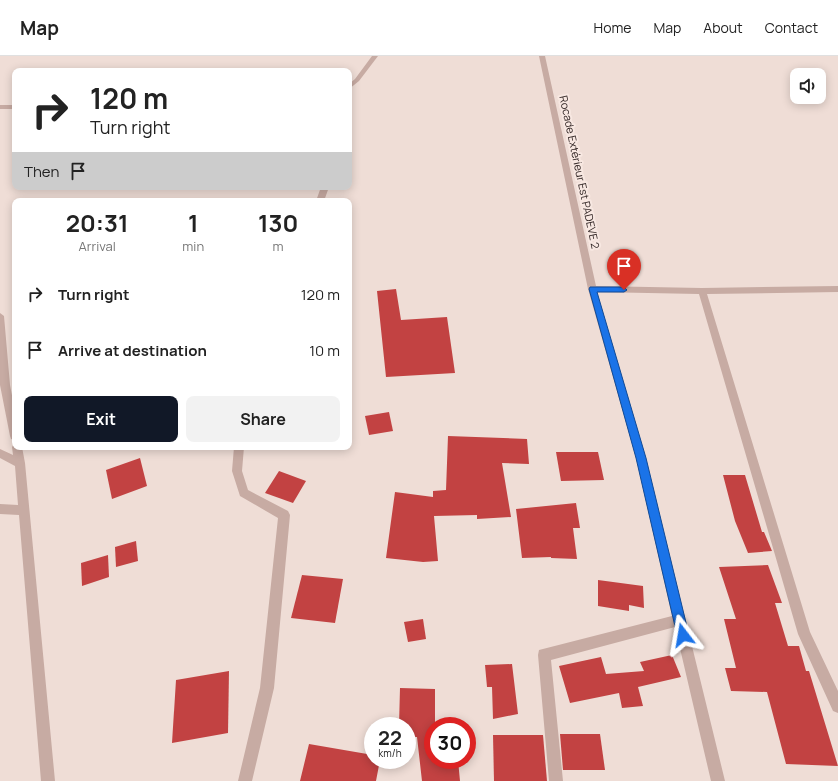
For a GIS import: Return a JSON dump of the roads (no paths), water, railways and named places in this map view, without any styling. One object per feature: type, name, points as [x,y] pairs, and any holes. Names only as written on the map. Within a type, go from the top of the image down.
[{"type":"street","points":[[352,84],[375,56]]},
{"type":"street","name":"Rocade Extérieur Est PADEVE 2","points":[[542,56],[592,289],[641,458],[718,781]]},
{"type":"street","points":[[0,107],[12,107]]},
{"type":"street","points":[[592,289],[702,291],[838,290]]},
{"type":"street","points":[[702,291],[804,634],[838,706]]},
{"type":"street","points":[[0,316],[5,385],[12,421]]},
{"type":"street","points":[[18,450],[20,463],[48,781]]},
{"type":"street","points":[[239,450],[237,471],[244,493],[284,515],[267,688],[246,781]]},
{"type":"street","points":[[0,453],[20,463]]},
{"type":"street","points":[[0,509],[24,510]]},
{"type":"street","points":[[556,781],[544,655],[679,620]]}]
